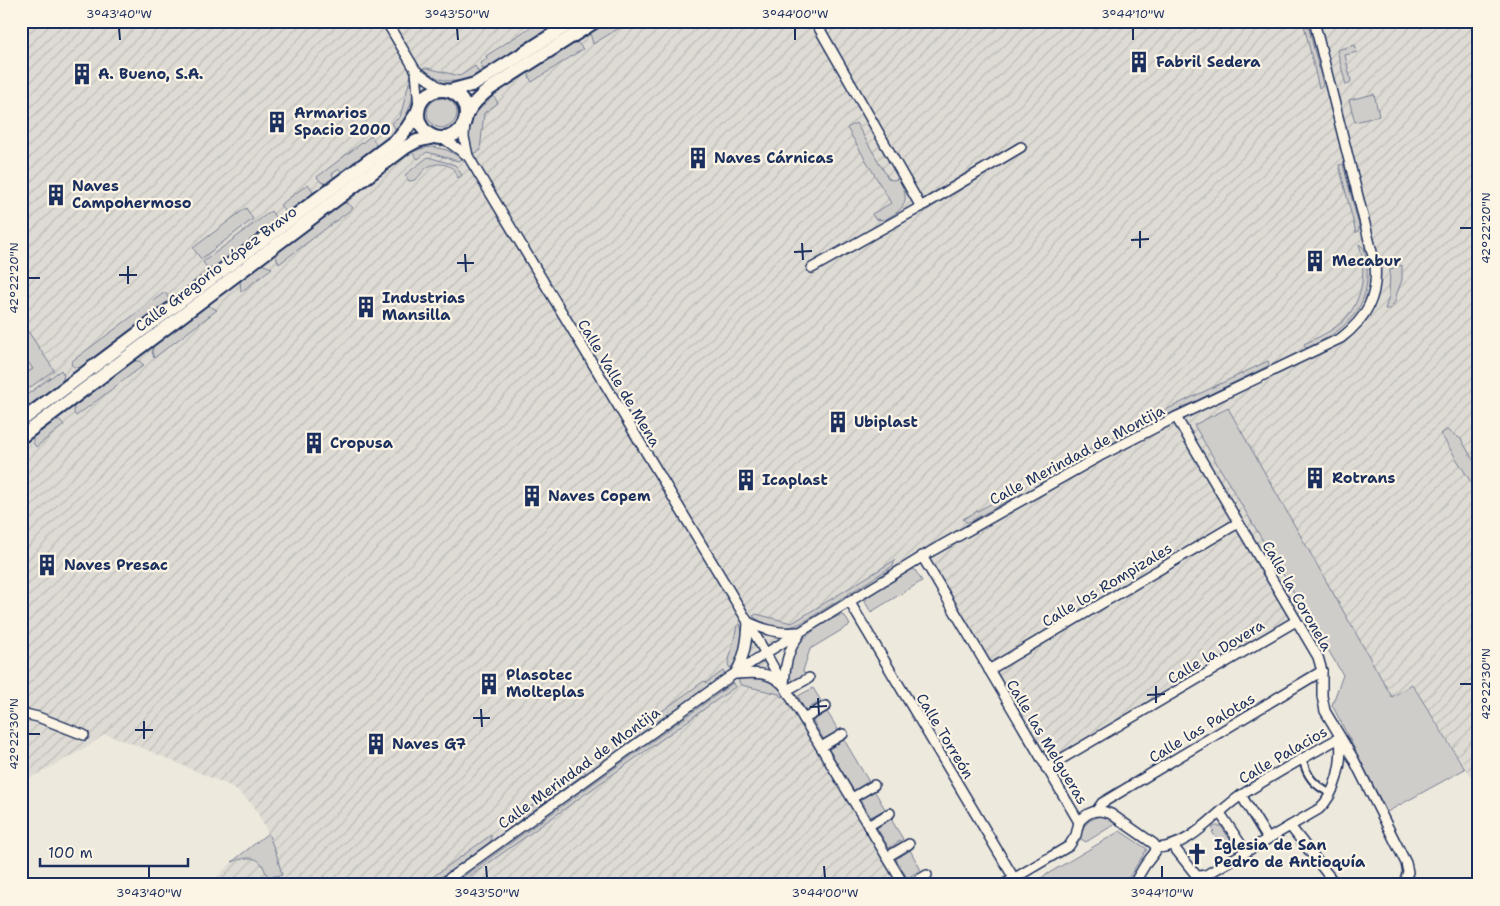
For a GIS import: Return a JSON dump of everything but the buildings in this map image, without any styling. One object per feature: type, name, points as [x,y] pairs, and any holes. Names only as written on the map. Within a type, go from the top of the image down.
[{"type":"main road","points":[[574,21],[475,84],[429,94],[419,109],[419,119],[422,127],[427,133],[438,138],[455,134],[463,126],[473,104],[480,96],[596,21]]},
{"type":"main road","points":[[447,91],[457,96],[463,102],[466,117]]},
{"type":"main road","name":"Calle Gregorio López Bravo","points":[[21,421],[399,138],[419,109]]},
{"type":"main road","name":"Calle Gregorio López Bravo","points":[[21,437],[394,156],[412,144],[438,138]]},
{"type":"street","points":[[386,21],[416,71],[447,91]]},
{"type":"street","points":[[815,21],[921,207]]},
{"type":"street","name":"Calle Merindad de Montija","points":[[440,885],[734,674],[922,556],[1083,465],[1176,417],[1341,338],[1358,324],[1372,298],[1375,282],[1375,264],[1314,21]]},
{"type":"street","points":[[416,71],[419,109]]},
{"type":"street","name":"Calle Valle de Mena","points":[[466,117],[464,137],[468,156],[904,885]]},
{"type":"street","name":"Calle Valle de Mena","points":[[438,138],[468,156]]},
{"type":"street","points":[[812,268],[921,207],[1021,147]]},
{"type":"street","name":"Calle la Coronela","points":[[1176,417],[1318,657],[1322,671],[1325,711],[1353,758],[1406,863],[1405,881]]},
{"type":"street","name":"Calle los Rompizales","points":[[989,670],[1238,523]]},
{"type":"street","name":"Calle las Melgueras","points":[[922,556],[1079,822],[1084,816],[1097,810],[1103,810],[1154,844],[1156,848]]},
{"type":"street","name":"Calle Torreón","points":[[850,601],[1016,881]]},
{"type":"street","name":"Calle la Dovera","points":[[1046,768],[1296,620]]},
{"type":"street","points":[[748,622],[779,633],[801,631]]},
{"type":"street","name":"Calle Merindad de Montija","points":[[734,674],[743,658],[746,647],[748,622]]},
{"type":"street","name":"Calle Merindad de Montija","points":[[786,688],[786,660],[794,641],[801,631]]},
{"type":"street","name":"Calle las Palotas","points":[[1097,810],[1102,803],[1322,671]]},
{"type":"street","points":[[734,674],[751,673],[772,676],[786,688],[809,678]]},
{"type":"street","points":[[804,719],[826,706]]},
{"type":"street","points":[[21,713],[38,717],[84,734]]},
{"type":"street","points":[[821,747],[843,734]]},
{"type":"street","points":[[1173,846],[1196,875],[1206,875],[1320,809],[1328,800],[1332,791],[1340,762],[1340,738]]},
{"type":"street","name":"Calle Palacios","points":[[1156,848],[1173,846],[1198,830],[1241,795],[1340,738]]},
{"type":"street","points":[[1304,764],[1307,774],[1316,785],[1326,790]]},
{"type":"street","points":[[852,798],[874,785]]},
{"type":"street","name":"Calle Palacios","points":[[1241,795],[1268,839]]},
{"type":"street","points":[[868,826],[890,813]]},
{"type":"street","points":[[1220,813],[1246,852]]},
{"type":"street","points":[[1003,885],[1016,881],[1069,846],[1076,835],[1079,822]]},
{"type":"street","points":[[1290,826],[1336,885]]},
{"type":"street","points":[[887,857],[909,844]]},
{"type":"street","points":[[1133,885],[1156,848]]},
{"type":"street","points":[[910,885],[927,875]]},
{"type":"shaded area","points":[[21,21],[1479,21],[1479,789],[1412,684],[1392,698],[1334,595],[1296,621],[1046,768],[922,557],[766,653],[904,885],[208,885],[239,856],[268,833],[254,806],[228,785],[105,734],[86,748],[21,783]]},
{"type":"shaded area","points":[[540,21],[560,21],[484,70],[480,63],[487,59],[486,56]]},
{"type":"shaded area","points":[[611,21],[631,21],[593,44],[590,33]]},
{"type":"shaded area","points":[[1304,25],[1309,29],[1323,85],[1319,88]]},
{"type":"shaded area","points":[[577,42],[583,49],[532,82],[529,77],[529,71]]},
{"type":"shaded area","points":[[1355,45],[1357,52],[1345,55],[1351,81],[1346,85],[1337,50]]},
{"type":"shaded area","points":[[475,66],[479,73],[457,81],[443,80],[423,68],[460,76]]},
{"type":"shaded area","points":[[411,75],[413,90],[411,104],[405,118],[396,130],[392,123],[400,117]]},
{"type":"shaded area","points":[[1374,94],[1379,116],[1355,122],[1349,100]]},
{"type":"shaded area","points":[[493,95],[498,103],[484,113],[480,151],[473,154],[469,136],[471,121],[480,107]]},
{"type":"shaded area","points":[[442,98],[452,103],[457,113],[452,123],[442,128],[432,123],[427,113],[432,103]]},
{"type":"shaded area","points":[[856,123],[888,178],[892,180],[899,179],[903,187],[905,194],[904,204],[897,212],[884,220],[875,219],[872,214],[891,203],[847,128]]},
{"type":"shaded area","points":[[371,136],[376,143],[375,147],[342,172],[339,169],[332,174],[334,178],[327,184],[321,182],[317,177]]},
{"type":"shaded area","points":[[433,147],[447,150],[463,159],[458,161],[427,152],[418,159],[412,152]]},
{"type":"shaded area","points":[[428,157],[455,165],[462,175],[458,178],[451,167],[444,164],[435,164],[427,167],[416,179],[409,181],[405,175]]},
{"type":"shaded area","points":[[1343,164],[1359,226],[1359,230],[1356,233],[1339,165]]},
{"type":"shaded area","points":[[308,184],[313,191],[311,195],[290,211],[285,211],[280,205]]},
{"type":"shaded area","points":[[340,204],[349,204],[353,208],[279,264],[276,257],[279,251]]},
{"type":"shaded area","points":[[246,208],[253,219],[201,259],[193,248]]},
{"type":"shaded area","points":[[271,211],[275,217],[273,224],[212,269],[207,268],[203,262]]},
{"type":"shaded area","points":[[1359,244],[1364,248],[1367,283],[1364,297],[1358,310],[1338,331],[1308,348],[1305,347],[1304,344],[1341,323],[1354,306],[1363,276]]},
{"type":"shaded area","points":[[261,264],[272,268],[241,292],[240,280]]},
{"type":"shaded area","points":[[1402,265],[1402,280],[1395,302],[1390,309],[1385,309],[1389,296],[1390,269]]},
{"type":"shaded area","points":[[165,292],[169,299],[167,303],[83,367],[77,368],[71,364],[72,361]]},
{"type":"shaded area","points":[[207,305],[217,310],[154,358],[152,352],[154,344]]},
{"type":"shaded area","points":[[21,321],[54,370],[21,394],[21,377],[33,369],[21,352]]},
{"type":"shaded area","points":[[133,361],[139,361],[144,365],[76,416],[74,405],[76,403]]},
{"type":"shaded area","points":[[1268,361],[1268,366],[1165,416],[1159,413]]},
{"type":"shaded area","points":[[61,370],[64,375],[62,382],[21,413],[21,399]]},
{"type":"shaded area","points":[[1228,408],[1392,697],[1412,684],[1465,769],[1387,812],[1332,705],[1343,675],[1194,425]]},
{"type":"shaded area","points":[[54,420],[60,420],[64,425],[36,447],[33,442],[33,436]]},
{"type":"shaded area","points":[[1447,430],[1461,439],[1479,470],[1479,495],[1440,434]]},
{"type":"shaded area","points":[[1116,436],[1115,442],[1065,469],[1061,465]]},
{"type":"shaded area","points":[[1014,491],[1011,499],[969,522],[963,519]]},
{"type":"shaded area","points":[[895,560],[893,566],[800,624],[786,628],[773,627],[753,616],[756,614],[792,623]]},
{"type":"shaded area","points":[[913,569],[922,581],[871,612],[865,602],[868,596]]},
{"type":"shaded area","points":[[841,615],[845,616],[850,625],[810,649],[803,671],[805,675],[790,683],[791,659],[798,645],[811,632]]},
{"type":"shaded area","points":[[740,624],[743,636],[740,653],[730,668],[728,665],[737,626]]},
{"type":"shaded area","points":[[723,671],[725,673],[718,679],[625,745],[617,743],[704,681],[706,683]]},
{"type":"shaded area","points":[[750,677],[774,683],[785,696],[781,697],[779,694],[741,685],[738,680]]},
{"type":"shaded area","points":[[733,683],[735,687],[458,885],[452,885]]},
{"type":"shaded area","points":[[813,688],[821,701],[805,710],[798,696]]},
{"type":"shaded area","points":[[827,712],[839,731],[824,740],[813,721]]},
{"type":"shaded area","points":[[843,738],[869,782],[854,791],[828,748]]},
{"type":"shaded area","points":[[585,767],[585,774],[515,824],[507,824]]},
{"type":"shaded area","points":[[874,790],[885,809],[871,817],[859,798]]},
{"type":"shaded area","points":[[1103,815],[1118,820],[1115,824],[1086,842],[1079,838],[1087,823]]},
{"type":"shaded area","points":[[891,819],[903,839],[889,848],[877,828]]},
{"type":"shaded area","points":[[1221,826],[1233,844],[1234,849],[1231,853],[1228,854],[1212,832],[1214,831],[1212,828]]},
{"type":"shaded area","points":[[1120,831],[1147,849],[1124,885],[1036,885],[1034,882]]},
{"type":"shaded area","points":[[268,833],[282,875],[269,877],[260,862],[253,858],[232,862]]},
{"type":"shaded area","points":[[491,835],[490,842],[435,882],[427,881]]},
{"type":"shaded area","points":[[910,850],[921,870],[907,878],[896,859]]},
{"type":"place","name":"Fabril Sedera","points":[[1139,62]]},
{"type":"place","name":"A. Bueno, S.A.","points":[[82,74]]},
{"type":"place","name":"Armarios Spacio 2000","points":[[277,122]]},
{"type":"place","name":"Naves Cárnicas","points":[[698,158]]},
{"type":"place","name":"Naves Campohermoso","points":[[56,195]]},
{"type":"place","name":"Mecabur","points":[[1315,261]]},
{"type":"place","name":"Industrias Mansilla","points":[[366,307]]},
{"type":"place","name":"Ubiplast","points":[[838,422]]},
{"type":"place","name":"Cropusa","points":[[314,443]]},
{"type":"place","name":"Rotrans","points":[[1315,478]]},
{"type":"place","name":"Icaplast","points":[[746,480]]},
{"type":"place","name":"Naves Copem","points":[[532,496]]},
{"type":"place","name":"Naves Presac","points":[[47,565]]},
{"type":"place","name":"Plasotec Molteplas","points":[[489,684]]},
{"type":"place","name":"Naves G7","points":[[376,744]]},
{"type":"place","name":"Iglesia de San Pedro de Antioquía","points":[[1197,854]]}]
